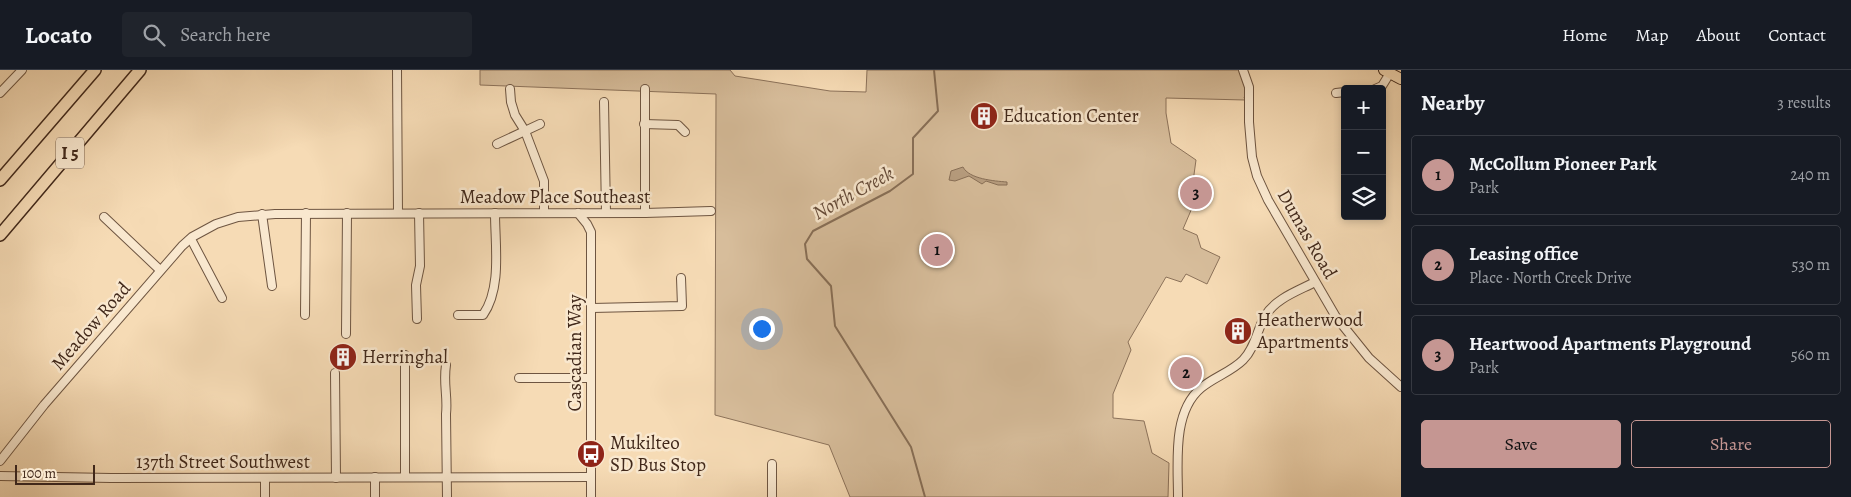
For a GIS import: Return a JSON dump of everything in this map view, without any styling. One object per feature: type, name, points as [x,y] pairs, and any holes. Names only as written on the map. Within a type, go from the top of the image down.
[{"type":"highway","points":[[22,154],[86,70]]},
{"type":"highway","name":"I 5","points":[[0,180],[95,70]]},
{"type":"highway","name":"I 5","points":[[0,235],[140,70]]},
{"type":"main road","points":[[1390,71],[1401,72]]},
{"type":"main road","points":[[1390,71],[1401,79]]},
{"type":"street","points":[[0,93],[22,70]]},
{"type":"street","points":[[397,70],[398,212]]},
{"type":"street","name":"Dumas Road","points":[[1243,70],[1248,87],[1252,157],[1257,176],[1268,200],[1336,317],[1369,358],[1401,387]]},
{"type":"street","points":[[1383,85],[1390,71]]},
{"type":"street","points":[[510,89],[515,115],[524,131],[544,181],[544,213]]},
{"type":"street","points":[[645,89],[645,213]]},
{"type":"street","points":[[604,102],[606,213]]},
{"type":"street","points":[[497,144],[540,124]]},
{"type":"street","points":[[644,124],[678,126],[685,132]]},
{"type":"street","name":"Meadow Place Southeast","points":[[306,213],[645,213],[711,211]]},
{"type":"street","points":[[417,319],[416,285],[420,266],[419,212]]},
{"type":"street","points":[[305,315],[306,213]]},
{"type":"street","name":"Meadow Road","points":[[0,461],[44,405],[160,270],[191,239],[216,224],[238,217],[262,214],[306,213]]},
{"type":"street","points":[[346,334],[347,213]]},
{"type":"street","points":[[458,315],[483,315],[491,301],[495,284],[494,213]]},
{"type":"street","name":"Cascadian Way","points":[[578,213],[591,232],[591,497]]},
{"type":"street","points":[[262,214],[272,286]]},
{"type":"street","points":[[104,218],[160,270]]},
{"type":"street","points":[[191,239],[222,298]]},
{"type":"street","points":[[592,308],[682,306],[681,278]]},
{"type":"street","points":[[1178,497],[1180,428],[1183,414],[1189,402],[1198,390],[1213,378],[1242,361],[1251,349],[1265,316],[1278,302],[1315,282]]},
{"type":"street","points":[[405,355],[405,478]]},
{"type":"street","points":[[446,365],[444,387],[448,402],[446,414],[447,497]]},
{"type":"street","points":[[336,373],[336,478]]},
{"type":"street","points":[[519,378],[592,378]]},
{"type":"street","points":[[772,464],[772,497]]},
{"type":"street","name":"137th Street Southwest","points":[[0,476],[111,478],[591,477]]},
{"type":"street","points":[[265,478],[265,497]]},
{"type":"street","points":[[375,497],[376,478]]},
{"type":"shaded area","points":[[480,70],[730,70],[735,76],[830,91],[866,92],[867,70],[1243,70],[1249,97],[1244,97],[1245,100],[1166,98],[1166,113],[1171,143],[1196,160],[1192,189],[1187,188],[1185,197],[1195,201],[1183,229],[1197,235],[1201,248],[1220,257],[1207,284],[1186,274],[1181,282],[1166,277],[1128,342],[1131,350],[1113,394],[1113,418],[1144,421],[1152,453],[1169,463],[1168,497],[850,497],[829,445],[715,415],[716,94],[480,85]]},
{"type":"shaded area","points":[[963,167],[976,177],[1007,182],[1007,185],[998,185],[986,181],[982,184],[969,176],[955,181],[949,180],[951,171]]},
{"type":"waterway","name":"North Creek","points":[[925,497],[911,447],[835,326],[831,286],[807,259],[805,244],[813,231],[890,191],[913,174],[913,138],[938,111],[934,70]]},
{"type":"place","name":"Education Center","points":[[984,116]]},
{"type":"place","name":"Heartwood Apartments Playground","points":[[1196,193]]},
{"type":"place","name":"McCollum Pioneer Park","points":[[937,250]]},
{"type":"place","name":"Heatherwood Apartments","points":[[1238,331]]},
{"type":"place","name":"Herringhal","points":[[343,357]]},
{"type":"place","name":"Leasing office","points":[[1186,373]]},
{"type":"place","name":"Mukilteo SD Bus Stop","points":[[591,454]]}]
